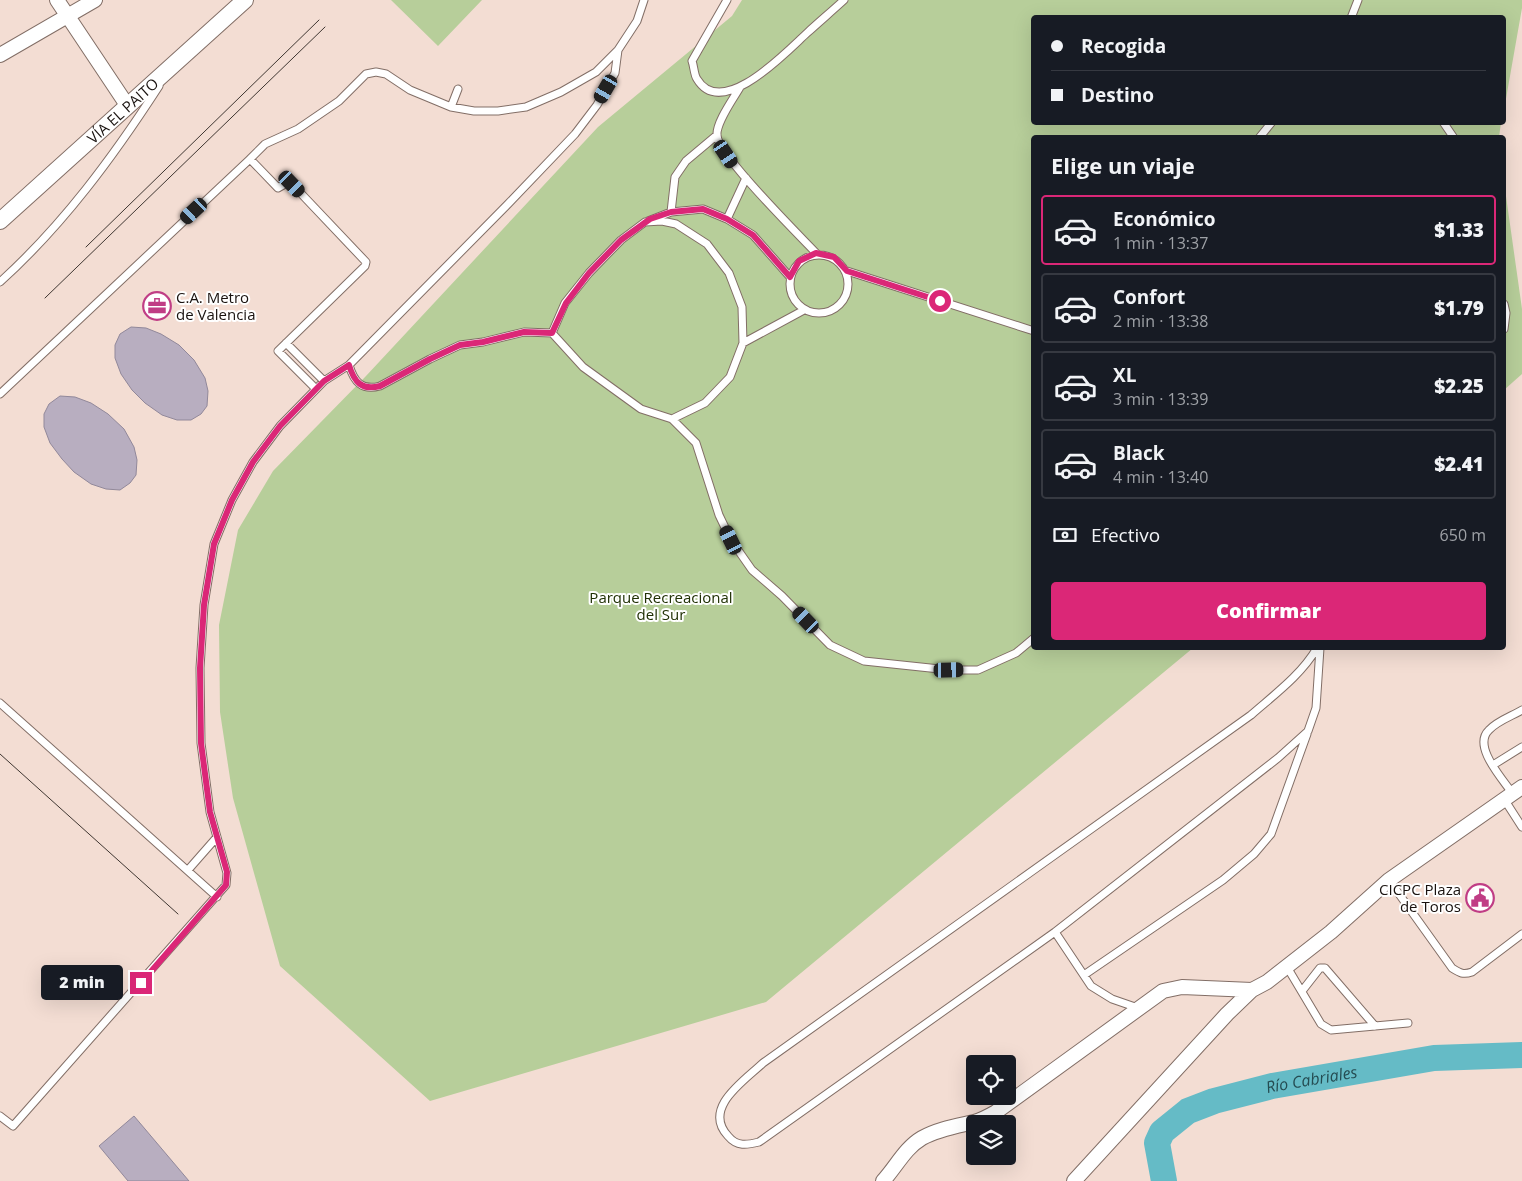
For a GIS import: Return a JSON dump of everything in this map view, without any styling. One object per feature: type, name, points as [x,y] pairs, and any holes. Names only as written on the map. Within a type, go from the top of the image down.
[{"type":"street","points":[[57,0],[127,105]]},
{"type":"street","points":[[0,54],[95,0]]},
{"type":"street","name":"VÍA EL PAITO","points":[[0,221],[173,65],[238,3]]},
{"type":"street","points":[[1074,1181],[1227,1014],[1252,990],[1267,982],[1331,932],[1389,880],[1513,793]]},
{"type":"street","points":[[883,1181],[906,1151],[921,1138],[940,1130],[977,1121],[996,1112],[1163,991],[1182,987],[1252,990]]},
{"type":"lane","points":[[0,394],[266,144],[298,129],[339,101],[366,74],[376,72],[386,74],[410,90],[450,107],[474,111],[498,111],[526,107],[561,92],[596,72],[618,50],[636,20],[644,0]]},
{"type":"lane","points":[[727,0],[692,61],[697,79],[707,89],[721,93],[740,87],[767,70],[844,0]]},
{"type":"lane","points":[[1352,15],[1358,0]]},
{"type":"lane","points":[[0,1116],[13,1126],[226,885],[227,872],[210,812],[201,743],[200,668],[204,605],[214,544],[232,500],[253,462],[280,426],[316,389],[324,381],[349,365],[575,134],[597,105],[615,72],[618,50]]},
{"type":"lane","points":[[0,282],[45,239],[62,219],[124,140],[173,65]]},
{"type":"lane","points":[[740,87],[720,124],[717,135],[720,144],[733,164],[816,253],[834,257],[847,271],[1031,330]]},
{"type":"lane","points":[[450,107],[458,89]]},
{"type":"lane","points":[[1261,135],[1269,125]]},
{"type":"lane","points":[[671,212],[676,177],[686,161],[717,135]]},
{"type":"lane","points":[[250,158],[278,188],[285,184],[292,184],[366,262],[365,266],[278,350],[316,389]]},
{"type":"lane","points":[[727,219],[746,178]]},
{"type":"lane","points":[[552,333],[566,303],[589,273],[621,240],[650,219],[671,212],[703,209],[727,219],[753,235],[790,277]]},
{"type":"lane","points":[[645,222],[662,221],[676,224],[707,244],[729,274],[742,307],[743,343],[730,377],[705,403],[672,419]]},
{"type":"lane","points":[[816,253],[799,261],[790,277],[791,296],[804,310],[822,314],[840,306],[849,290],[847,271]]},
{"type":"lane","points":[[743,343],[804,310]]},
{"type":"lane","points":[[349,365],[352,375],[358,382],[365,387],[372,388],[380,386],[460,345],[483,342],[524,332],[552,333],[583,367],[641,408],[672,419],[696,443],[719,515],[731,540],[752,570],[782,596],[830,645],[864,661],[949,670],[978,670],[1016,653],[1031,640]]},
{"type":"lane","points":[[286,343],[324,381]]},
{"type":"lane","points":[[1308,731],[1278,758],[1055,932],[759,1142],[746,1145],[734,1142],[720,1126],[719,1113],[725,1099],[763,1063],[1251,714],[1285,686],[1317,650]]},
{"type":"lane","points":[[1084,975],[1222,880],[1254,854],[1271,834],[1316,708],[1318,650]]},
{"type":"lane","points":[[0,704],[217,897]]},
{"type":"lane","points":[[1522,710],[1489,729],[1484,736],[1483,743],[1484,752],[1513,793],[1522,827]]},
{"type":"lane","points":[[1493,765],[1522,747]]},
{"type":"lane","points":[[188,870],[216,837]]},
{"type":"lane","points":[[1389,880],[1452,968],[1459,973],[1472,972],[1522,934]]},
{"type":"lane","points":[[1055,932],[1091,986],[1112,999],[1138,1008]]},
{"type":"lane","points":[[1287,967],[1324,1027],[1331,1030],[1408,1024]]},
{"type":"lane","points":[[1302,991],[1320,968],[1325,968],[1375,1026]]},
{"type":"green space","points":[[391,0],[482,0],[438,46]]},
{"type":"green space","name":"Parque Recreacional del Sur","points":[[742,0],[1522,0],[1506,99],[1506,15],[1031,15],[1031,125],[1501,125],[1499,135],[1031,135],[1031,650],[1191,650],[766,1002],[430,1101],[280,966],[233,798],[220,712],[219,625],[238,530],[273,471],[366,376],[598,127],[732,16]]},
{"type":"green space","points":[[1506,196],[1522,309],[1522,374],[1506,388]]},
{"type":"building","points":[[131,327],[146,328],[161,334],[179,345],[194,360],[205,378],[208,391],[207,406],[201,414],[191,420],[177,420],[162,415],[145,403],[132,390],[121,374],[115,358],[115,345],[120,334]]},
{"type":"building","points":[[60,396],[75,397],[91,403],[108,414],[124,429],[134,447],[137,460],[136,475],[130,483],[120,490],[106,489],[91,484],[74,472],[62,459],[50,443],[44,427],[44,414],[49,404]]},
{"type":"building","points":[[134,1116],[189,1181],[128,1181],[99,1146]]},
{"type":"waterway","name":"Río Cabriales","points":[[1164,1181],[1157,1143],[1162,1132],[1188,1111],[1214,1101],[1272,1086],[1434,1058],[1522,1055]]},
{"type":"tram line","points":[[86,247],[319,20]]},
{"type":"tram line","points":[[45,298],[325,27]]},
{"type":"tram line","points":[[0,754],[178,914]]},
{"type":"place","name":"C.A. Metro de Valencia","points":[[157,306]]},
{"type":"place","name":"CICPC Plaza de Toros","points":[[1480,898]]},
{"type":"route","points":[[141,983],[226,885],[227,872],[210,812],[201,743],[200,668],[204,605],[214,544],[232,500],[253,462],[280,426],[324,381],[349,365],[352,375],[358,382],[365,387],[372,388],[380,386],[460,345],[483,342],[524,332],[552,333],[566,303],[589,273],[621,240],[650,219],[671,212],[703,209],[727,219],[753,235],[790,277],[799,261],[816,253],[834,257],[847,271],[940,301]]}]
